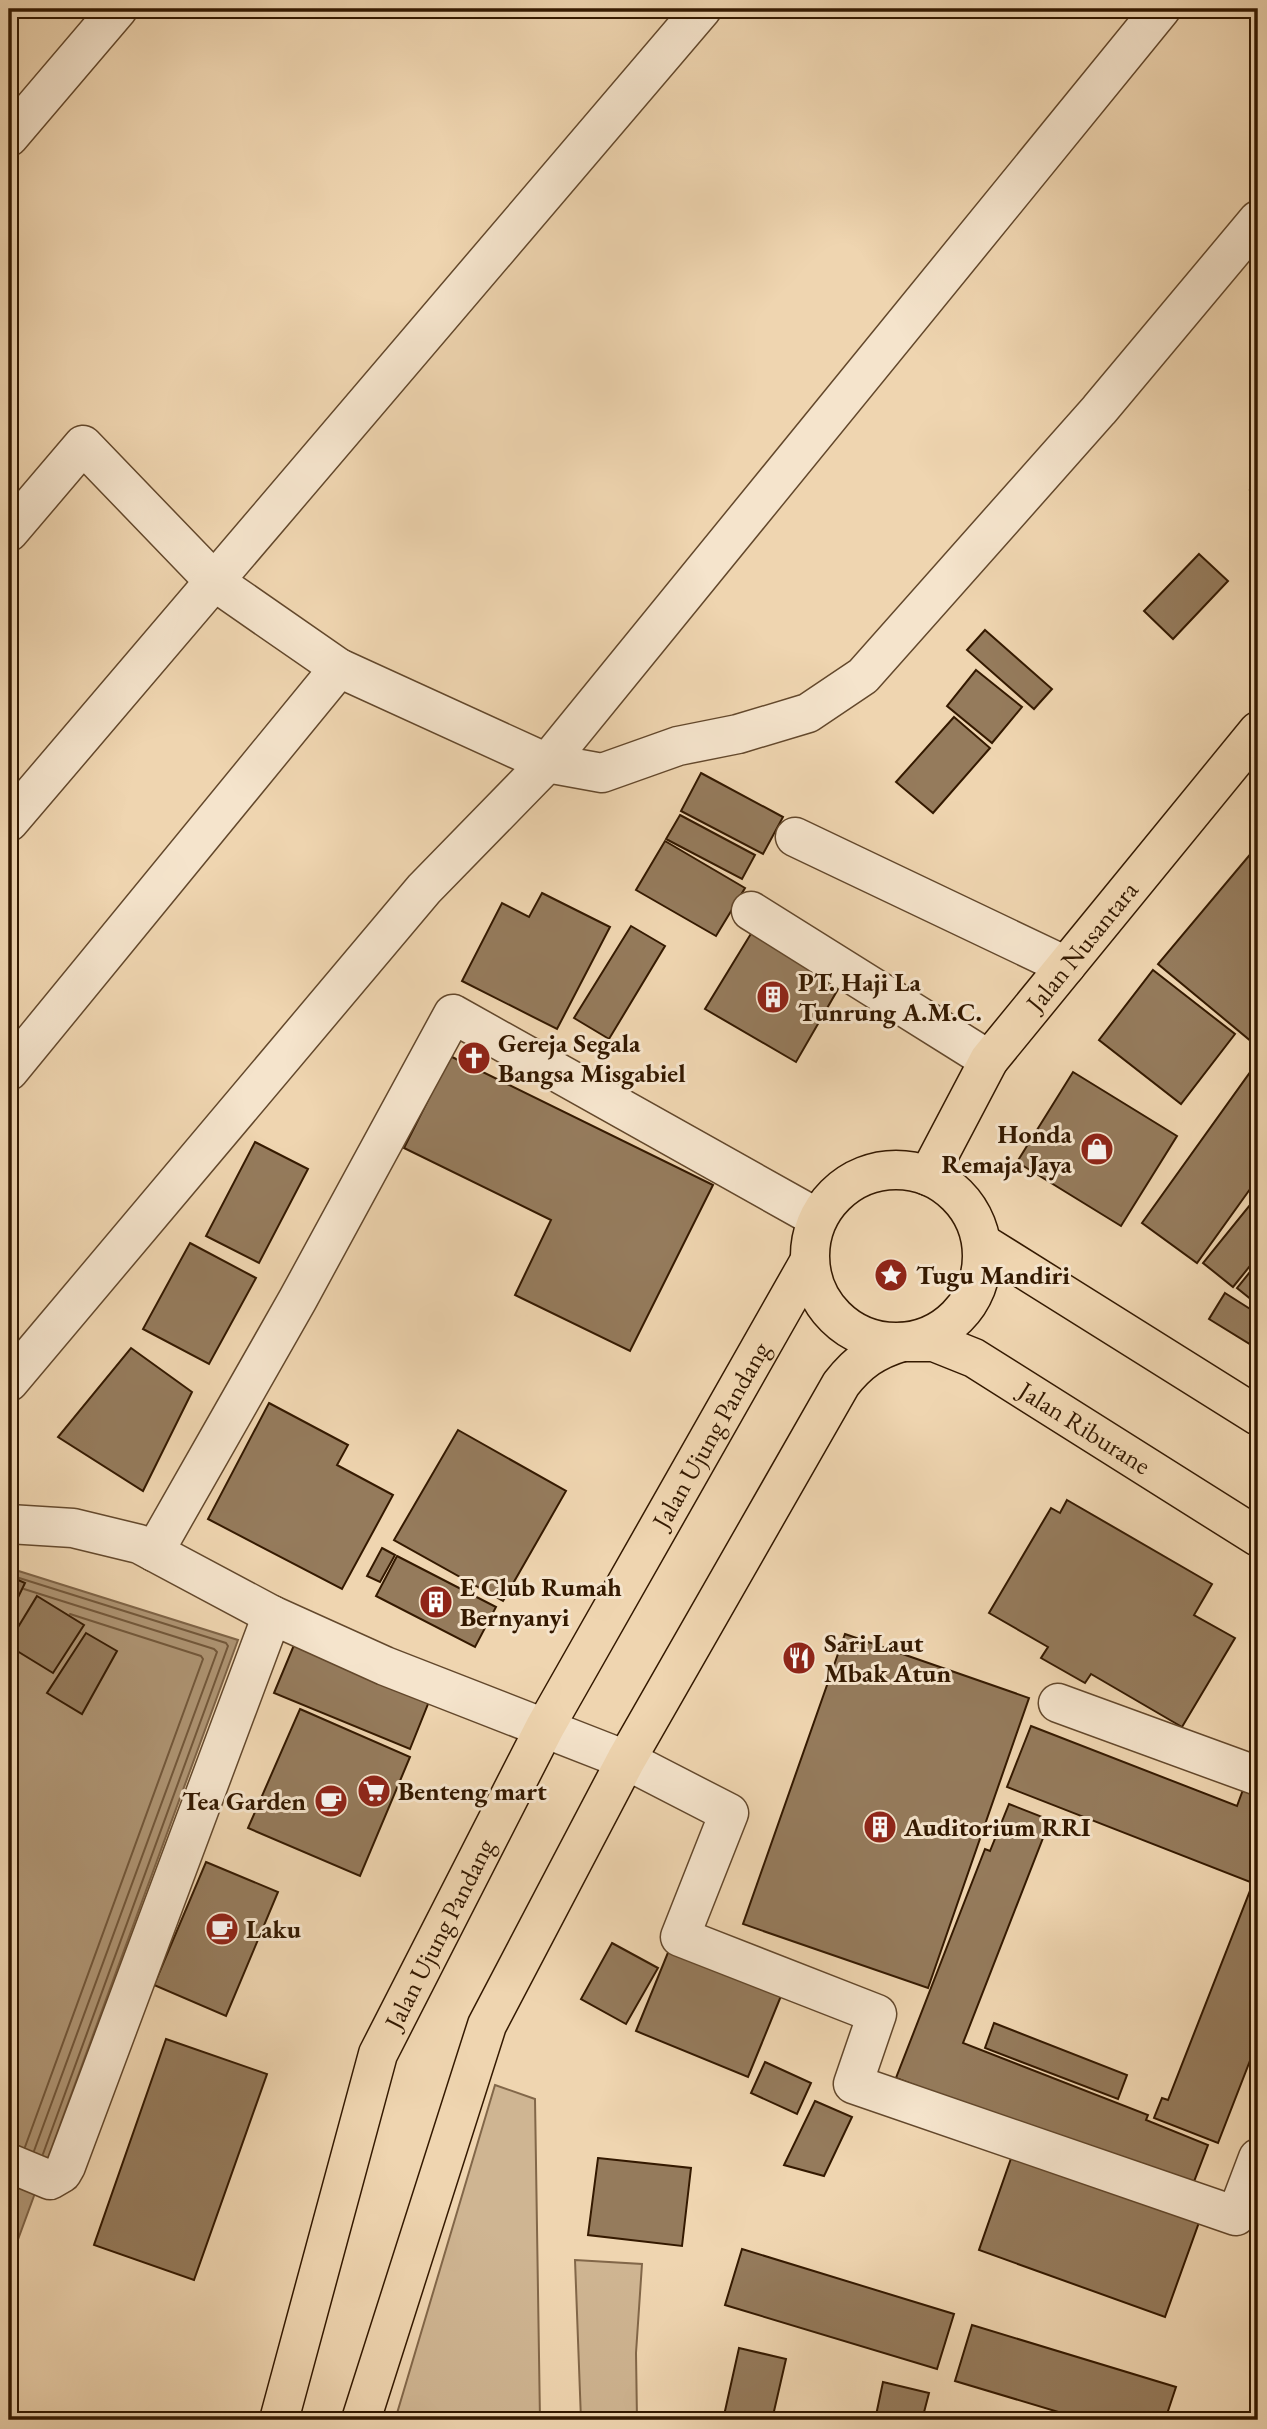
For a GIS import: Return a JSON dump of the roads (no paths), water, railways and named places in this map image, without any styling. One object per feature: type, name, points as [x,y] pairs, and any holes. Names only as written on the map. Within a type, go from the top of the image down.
[{"type":"main road","name":"Jalan Nusantara","points":[[928,1176],[989,1060],[1258,731]]},
{"type":"main road","points":[[361,2420],[487,2025],[625,1760],[841,1384],[866,1356],[902,1342],[934,1334],[960,1314],[979,1281],[982,1243],[973,1216],[955,1192],[928,1176],[902,1170],[874,1175],[846,1185],[831,1198],[817,1218],[809,1262],[819,1297],[842,1324],[875,1340],[902,1342]]},
{"type":"main road","points":[[982,1243],[1258,1416]]},
{"type":"main road","name":"Jalan Ujung Pandang","points":[[279,2420],[378,2054],[545,1727],[809,1262]]},
{"type":"main road","name":"Jalan Riburane","points":[[902,1342],[934,1342],[974,1358],[1258,1537]]},
{"type":"lane","points":[[9,136],[118,9]]},
{"type":"lane","points":[[9,822],[702,9]]},
{"type":"lane","points":[[9,1382],[424,889],[547,762],[1160,9]]},
{"type":"lane","points":[[9,532],[83,445],[215,582],[339,668],[547,762],[603,773],[678,746],[738,734],[808,713],[863,676],[1099,410],[1258,220]]},
{"type":"lane","points":[[9,1071],[339,668]]},
{"type":"lane","points":[[795,837],[1066,967]]},
{"type":"lane","points":[[751,911],[989,1060]]},
{"type":"lane","points":[[154,1552],[298,1299],[453,1014],[817,1218]]},
{"type":"lane","points":[[9,1524],[73,1528],[139,1544],[272,1615],[385,1666],[625,1760],[729,1813],[680,1937],[877,2014],[853,2084],[1236,2216],[1258,2158]]},
{"type":"lane","points":[[9,2163],[50,2180],[62,2173],[66,2166],[272,1615]]},
{"type":"lane","points":[[1058,1703],[1258,1776]]},
{"type":"water","points":[[9,1568],[238,1640],[9,2264]]},
{"type":"place","name":"PT. Haji La Tunrung A.M.C.","points":[[773,997]]},
{"type":"place","name":"Gereja Segala Bangsa Misgabiel","points":[[474,1058]]},
{"type":"place","name":"Honda Remaja Jaya","points":[[1097,1149]]},
{"type":"place","name":"Tugu Mandiri","points":[[891,1275]]},
{"type":"place","name":"E Club Rumah Bernyanyi","points":[[436,1602]]},
{"type":"place","name":"Sari Laut Mbak Atun","points":[[799,1658]]},
{"type":"place","name":"Benteng mart","points":[[374,1791]]},
{"type":"place","name":"Tea Garden","points":[[331,1801]]},
{"type":"place","name":"Auditorium RRI","points":[[880,1827]]},
{"type":"place","name":"Laku","points":[[222,1929]]}]
